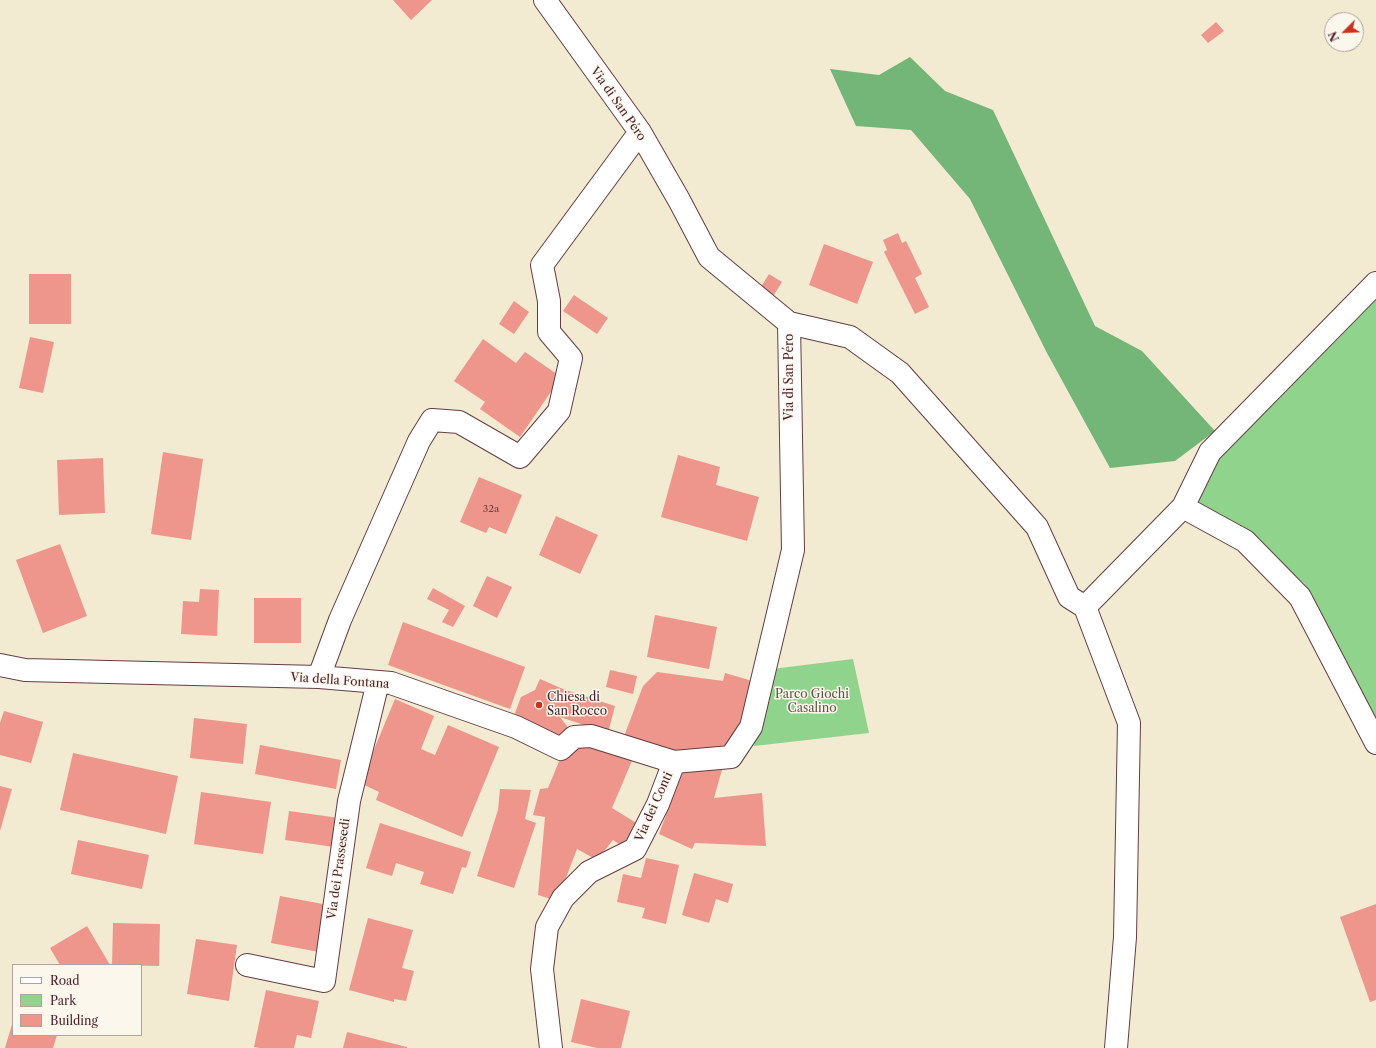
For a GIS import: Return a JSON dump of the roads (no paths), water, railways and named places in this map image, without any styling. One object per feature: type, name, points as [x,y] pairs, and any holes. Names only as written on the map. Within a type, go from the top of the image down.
[{"type":"street","name":"Via di San Péro","points":[[545,0],[640,132],[679,200],[709,257],[790,323],[793,550],[751,727],[731,757]]},
{"type":"street","points":[[319,677],[340,620],[419,441],[432,420],[459,422],[520,457],[559,411],[571,358],[549,332],[549,301],[542,265],[640,132]]},
{"type":"street","points":[[1085,607],[1184,507],[1210,452],[1376,284]]},
{"type":"street","points":[[790,323],[850,337],[900,373],[1037,527],[1069,597],[1085,607],[1130,723],[1126,937],[1116,1048]]},
{"type":"street","points":[[1184,507],[1245,541],[1300,597],[1376,743]]},
{"type":"street","name":"Via della Fontana","points":[[0,666],[26,670],[319,677],[392,683],[516,727],[561,749],[574,737],[590,736],[674,762],[731,757]]},
{"type":"street","name":"Via dei Prassesedi","points":[[247,965],[324,981],[349,801],[378,682]]},
{"type":"street","name":"Via dei Conti","points":[[551,1048],[542,970],[547,927],[563,898],[589,872],[635,850],[658,804],[674,762]]},
{"type":"place","name":"Chiesa di San Rocco","points":[[539,705]]},
{"type":"park label","name":"Parco Giochi Casalino","points":[[812,702]]}]
